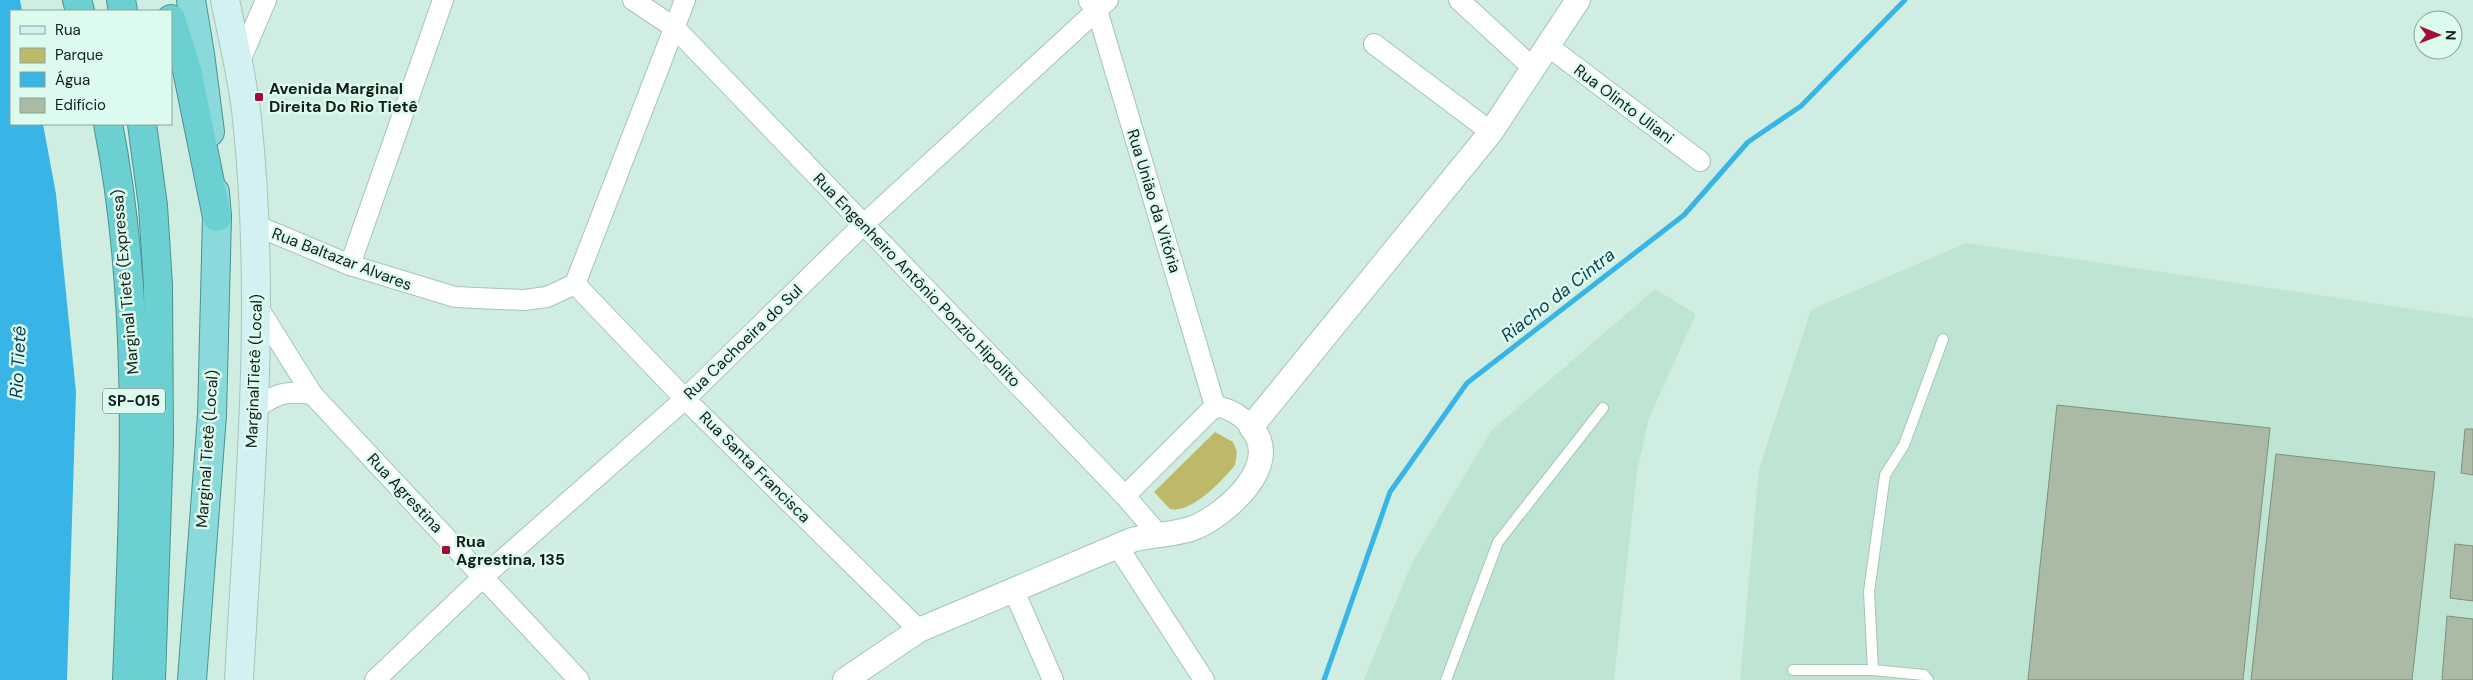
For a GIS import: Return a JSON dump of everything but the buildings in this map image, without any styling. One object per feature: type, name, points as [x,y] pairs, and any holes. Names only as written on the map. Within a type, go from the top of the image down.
[{"type":"highway","name":"Marginal Tietê (Local)","points":[[191,0],[207,101],[217,217],[212,416],[192,680]]},
{"type":"highway","points":[[172,21],[187,70],[217,217]]},
{"type":"highway","name":"Marginal Tietê (Expressa)","points":[[108,125],[114,156],[127,267],[134,404],[127,680]]},
{"type":"highway","points":[[142,125],[153,206],[158,285],[160,443],[151,680]]},
{"type":"highway","points":[[142,680],[153,615]]},
{"type":"main road","name":"MarginalTietê (Local)","points":[[225,0],[239,63],[247,117],[255,225],[257,306],[254,409],[239,680]]},
{"type":"street","points":[[239,63],[266,0]]},
{"type":"street","points":[[350,265],[443,0]]},
{"type":"street","name":"Rua Engenheiro Antônio Ponzio Hipolito","points":[[633,0],[675,28],[1125,496],[1158,534]]},
{"type":"street","points":[[575,284],[685,0]]},
{"type":"street","points":[[1459,0],[1534,68]]},
{"type":"street","points":[[1252,428],[1491,132],[1578,0]]},
{"type":"street","name":"Rua Cachoeira do Sul","points":[[375,680],[483,577],[685,399],[864,224],[1098,3]]},
{"type":"street","name":"Rua União da Vitória","points":[[1098,3],[1215,406]]},
{"type":"street","points":[[1374,44],[1491,132]]},
{"type":"street","name":"Rua Olinto Uliani","points":[[1548,46],[1700,161]]},
{"type":"street","name":"Rua Baltazar Alvares","points":[[255,225],[350,265],[455,297],[524,300],[547,297],[575,284]]},
{"type":"street","name":"Rua Santa Francisca","points":[[575,284],[685,399],[919,630]]},
{"type":"street","name":"Rua Agrestina","points":[[257,306],[312,394],[579,680]]},
{"type":"street","points":[[254,409],[273,396],[292,391],[312,394]]},
{"type":"street","points":[[845,680],[919,630],[1014,592],[1132,540],[1195,528],[1220,513],[1255,478],[1261,450],[1256,433],[1244,419],[1229,410],[1215,406],[1125,496]]},
{"type":"street","points":[[1118,547],[1204,680]]},
{"type":"street","points":[[1014,592],[1053,680]]},
{"type":"lane","points":[[1873,670],[1869,592],[1885,475],[1904,445],[1943,339]]},
{"type":"lane","points":[[1446,680],[1498,542],[1603,408]]},
{"type":"lane","points":[[1793,670],[1873,670],[1924,675],[1928,680]]},
{"type":"shaded area","points":[[1966,243],[2473,318],[2473,680],[1740,680],[1759,469],[1811,310]]},
{"type":"shaded area","points":[[1655,289],[1696,314],[1649,418],[1637,472],[1614,680],[1364,680],[1411,565],[1492,430]]},
{"type":"green space","points":[[1215,432],[1233,442],[1237,452],[1235,465],[1215,487],[1197,501],[1178,509],[1170,509],[1154,492]]},
{"type":"water","name":"Rio Tietê","points":[[0,0],[20,0],[22,10],[10,10],[10,125],[43,125],[56,194],[76,392],[67,680],[0,680]]},
{"type":"waterway","name":"Riacho da Cintra","points":[[1324,680],[1390,492],[1467,383],[1684,215],[1748,142],[1801,106],[1905,0]]},
{"type":"place","name":"Avenida Marginal Direita Do Rio Tietê","points":[[259,97]]},
{"type":"place","name":"Rua Agrestina, 135","points":[[446,550]]}]
